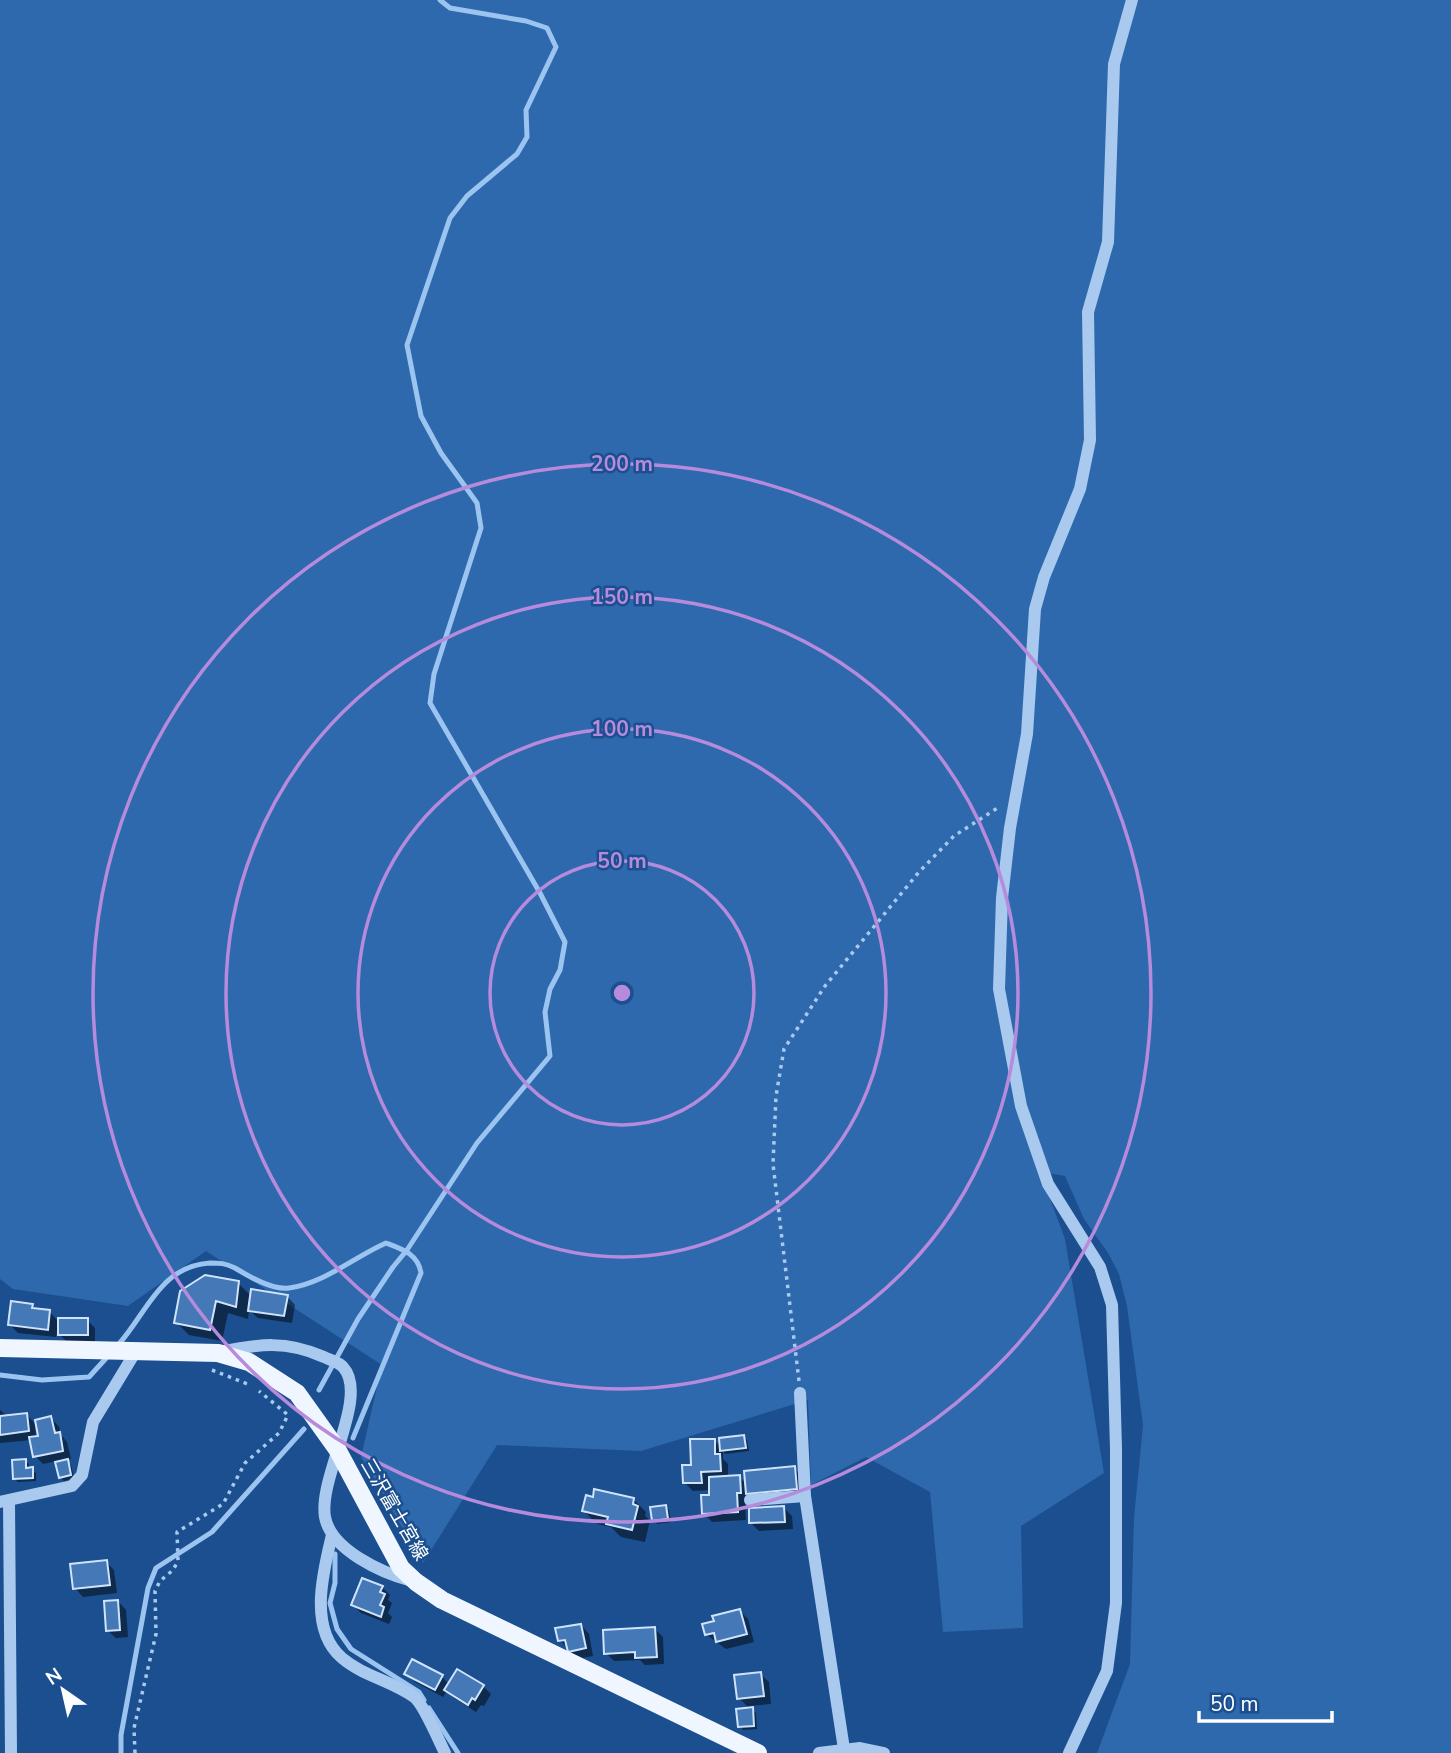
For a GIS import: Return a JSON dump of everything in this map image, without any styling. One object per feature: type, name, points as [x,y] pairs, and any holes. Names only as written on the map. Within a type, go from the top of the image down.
[{"type":"main road","name":"三沢富士宮線","points":[[0,1348],[218,1353],[249,1362],[297,1392],[337,1449],[401,1568],[416,1582],[442,1600],[758,1753]]},
{"type":"street","points":[[1069,1753],[1107,1671],[1116,1603],[1112,1305],[1100,1267],[1048,1184],[1021,1106],[999,989],[1002,898],[1015,796],[1027,734],[1035,609],[1044,577],[1080,489],[1090,440],[1088,312],[1108,242],[1114,64],[1132,0]]},
{"type":"street","points":[[218,1353],[259,1343],[283,1345],[322,1356],[343,1366],[353,1384],[348,1414],[325,1499],[325,1517],[332,1535],[372,1566],[390,1575],[416,1582]]},
{"type":"street","points":[[11,1753],[4,1501],[72,1486],[82,1475],[93,1422],[132,1351]]},
{"type":"street","points":[[800,1393],[805,1496],[844,1749]]},
{"type":"street","points":[[750,1500],[805,1496]]},
{"type":"street","points":[[332,1535],[321,1579],[320,1613],[331,1644],[342,1658],[416,1698],[445,1753]]},
{"type":"street","points":[[819,1753],[860,1748],[884,1753]]},
{"type":"path","points":[[800,1393],[773,1164],[776,1096],[784,1049],[825,986],[919,872],[954,835],[1015,796]]},
{"type":"path","points":[[135,1753],[134,1728],[156,1634],[155,1591],[177,1561],[177,1532],[223,1504],[245,1463],[279,1433],[288,1415],[253,1386],[215,1372],[197,1352]]},
{"type":"shaded area","points":[[0,0],[1451,0],[1451,1753],[1097,1753],[1130,1664],[1134,1518],[1143,1425],[1127,1306],[1119,1274],[1084,1219],[1065,1176],[1040,1172],[1065,1239],[1104,1473],[1021,1526],[1023,1628],[943,1632],[930,1492],[866,1457],[811,1485],[808,1400],[641,1451],[497,1445],[423,1563],[361,1457],[382,1365],[206,1251],[128,1306],[13,1289],[0,1279]]},
{"type":"building","points":[[205,1275],[239,1281],[236,1307],[216,1301],[210,1330],[174,1323],[180,1291]]},
{"type":"building","points":[[251,1289],[288,1295],[284,1316],[248,1311]]},
{"type":"building","points":[[11,1301],[50,1310],[48,1330],[8,1325]]},
{"type":"building","points":[[58,1318],[88,1318],[88,1335],[58,1335]]},
{"type":"building","points":[[27,1413],[29,1431],[0,1435],[0,1416]]},
{"type":"building","points":[[51,1416],[55,1433],[60,1432],[63,1451],[33,1457],[29,1437],[38,1436],[35,1420]]},
{"type":"building","points":[[744,1435],[746,1448],[720,1451],[719,1438]]},
{"type":"building","points":[[690,1439],[715,1439],[715,1454],[720,1454],[721,1471],[701,1472],[702,1483],[683,1483],[682,1465],[691,1465]]},
{"type":"building","points":[[26,1459],[26,1468],[33,1467],[33,1478],[13,1479],[12,1460]]},
{"type":"building","points":[[68,1459],[71,1475],[59,1478],[55,1462]]},
{"type":"building","points":[[795,1466],[797,1489],[746,1494],[744,1471]]},
{"type":"building","points":[[740,1475],[738,1512],[702,1514],[701,1495],[709,1495],[709,1477]]},
{"type":"building","points":[[594,1489],[634,1498],[633,1504],[638,1506],[632,1530],[606,1524],[608,1517],[582,1511],[586,1495],[593,1497]]},
{"type":"building","points":[[666,1505],[668,1519],[652,1521],[650,1507]]},
{"type":"building","points":[[784,1506],[785,1522],[749,1523],[749,1508]]},
{"type":"building","points":[[107,1560],[110,1585],[73,1589],[70,1564]]},
{"type":"building","points":[[362,1578],[383,1586],[380,1592],[385,1594],[380,1605],[384,1607],[381,1617],[351,1605]]},
{"type":"building","points":[[118,1600],[120,1630],[106,1631],[104,1601]]},
{"type":"building","points":[[740,1609],[747,1634],[716,1642],[714,1633],[705,1635],[702,1624],[714,1621],[712,1616]]},
{"type":"building","points":[[581,1624],[586,1648],[568,1652],[565,1640],[558,1641],[555,1628]]},
{"type":"building","points":[[655,1627],[657,1657],[635,1658],[635,1652],[604,1654],[603,1630]]},
{"type":"building","points":[[412,1659],[443,1675],[435,1690],[404,1674]]},
{"type":"building","points":[[457,1669],[484,1685],[475,1700],[472,1698],[468,1705],[444,1690]]},
{"type":"building","points":[[761,1672],[764,1696],[737,1699],[734,1675]]},
{"type":"building","points":[[753,1707],[754,1726],[738,1727],[736,1709]]},
{"type":"waterway","points":[[319,1390],[358,1319],[477,1143],[550,1056],[545,1012],[550,989],[560,970],[565,942],[540,893],[430,703],[434,674],[481,528],[477,503],[441,453],[421,416],[407,345],[450,218],[467,196],[517,154],[527,137],[526,110],[556,47],[547,28],[526,21],[450,8],[440,0]]},
{"type":"waterway","points":[[118,1345],[156,1293],[179,1273],[193,1266],[225,1264],[268,1285],[289,1288],[315,1281],[386,1243],[392,1245],[413,1257],[421,1273],[353,1438]]},
{"type":"waterway","points":[[0,1375],[42,1380],[89,1377],[109,1355]]},
{"type":"waterway","points":[[121,1753],[121,1735],[148,1588],[156,1568],[212,1532],[304,1429]]},
{"type":"waterway","points":[[335,1554],[335,1583],[330,1603],[337,1629],[351,1649],[419,1692],[424,1700]]},
{"type":"waterway","points":[[429,1708],[458,1753]]}]
